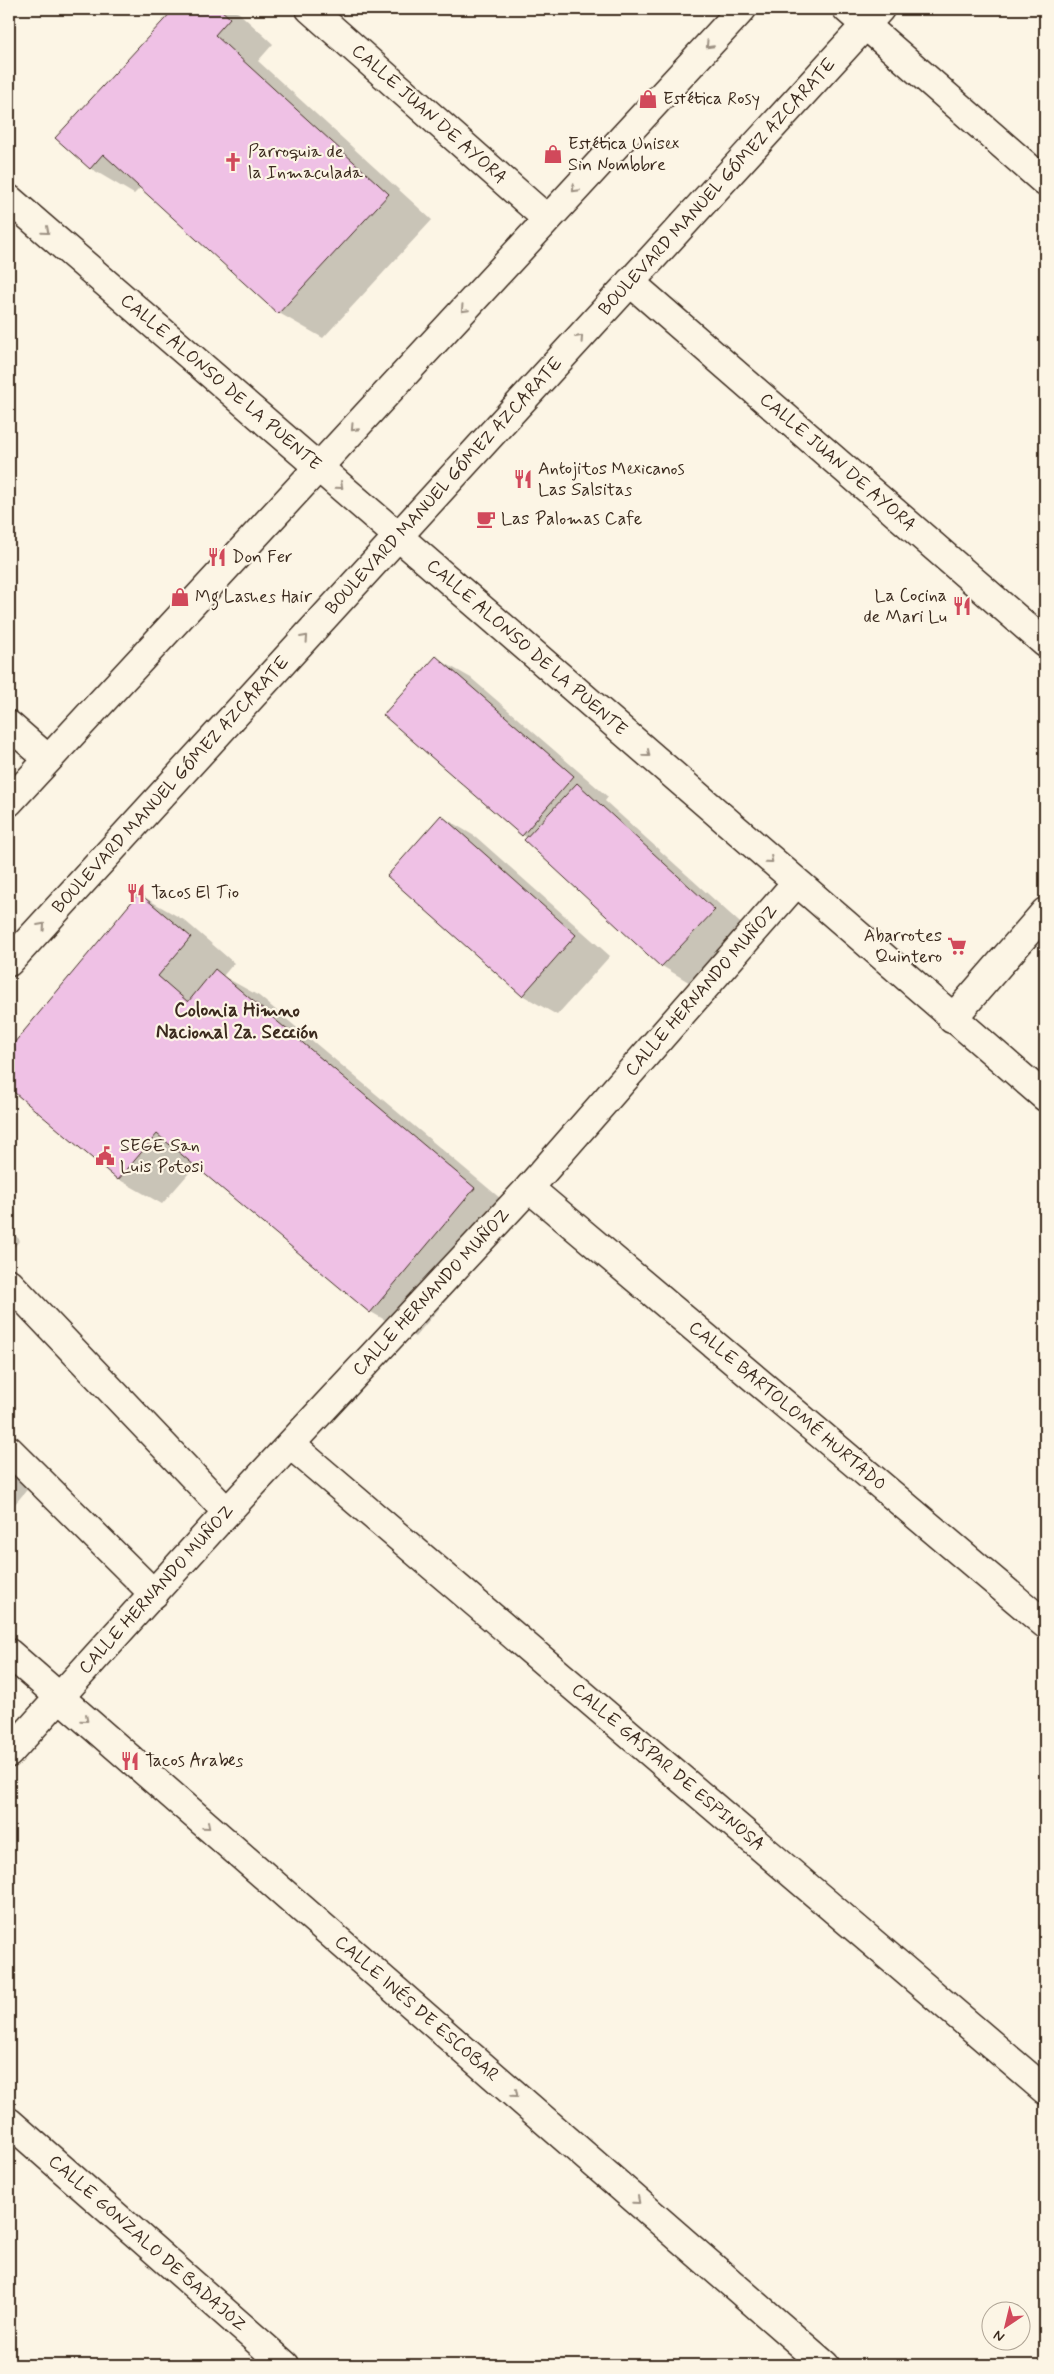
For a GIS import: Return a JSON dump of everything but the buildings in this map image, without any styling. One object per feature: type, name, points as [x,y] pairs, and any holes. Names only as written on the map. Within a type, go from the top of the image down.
[{"type":"street","name":"CALLE JUAN DE AYORA","points":[[310,9],[547,219]]},
{"type":"street","points":[[9,802],[742,9]]},
{"type":"street","points":[[864,14],[1045,182]]},
{"type":"street","name":"BOULEVARD MANUEL GÓMEZ AZCARATE","points":[[9,962],[630,282],[864,14]]},
{"type":"street","name":"CALLE ALONSO DE LA PUENTE","points":[[9,199],[1045,1098]]},
{"type":"street","name":"CALLE JUAN DE AYORA","points":[[630,282],[1045,643]]},
{"type":"street","points":[[9,725],[48,759]]},
{"type":"street","name":"CALLE HERNANDO MUÑOZ","points":[[9,1753],[227,1512],[529,1188],[796,883]]},
{"type":"street","points":[[952,1019],[1045,912]]},
{"type":"street","name":"CALLE BARTOLOMÉ HURTADO","points":[[529,1188],[1045,1624]]},
{"type":"street","points":[[9,1282],[227,1512]]},
{"type":"street","name":"CALLE GASPAR DE ESPINOSA","points":[[291,1445],[1045,2090]]},
{"type":"street","points":[[9,1450],[154,1594]]},
{"type":"street","name":"CALLE INÉS DE ESCOBAR","points":[[9,1653],[825,2365]]},
{"type":"street","name":"CALLE GONZALO DE BADAJOZ","points":[[9,2122],[285,2365]]},
{"type":"place","name":"Estética Rosy","points":[[648,99]]},
{"type":"place","name":"Estética Unisex Sin Nombbre","points":[[553,154]]},
{"type":"place","name":"Parroquia de la Inmaculada","points":[[233,162]]},
{"type":"place","name":"Antojitos Mexicanos Las Salsitas","points":[[523,479]]},
{"type":"place","name":"Las Palomas Cafe","points":[[486,519]]},
{"type":"place","name":"Don Fer","points":[[217,557]]},
{"type":"place","name":"Mg Lashes Hair","points":[[180,597]]},
{"type":"place","name":"La Cocina de Mari Lu","points":[[962,606]]},
{"type":"place","name":"Tacos El Tio","points":[[136,893]]},
{"type":"place","name":"Abarrotes Quintero","points":[[957,946]]},
{"type":"place","name":"SEGE San Luis Potosi","points":[[105,1156]]},
{"type":"place","name":"Tacos Arabes","points":[[130,1761]]},
{"type":"district","name":"Colonia Himno Nacional 2a. Sección","points":[[237,1021]]}]
